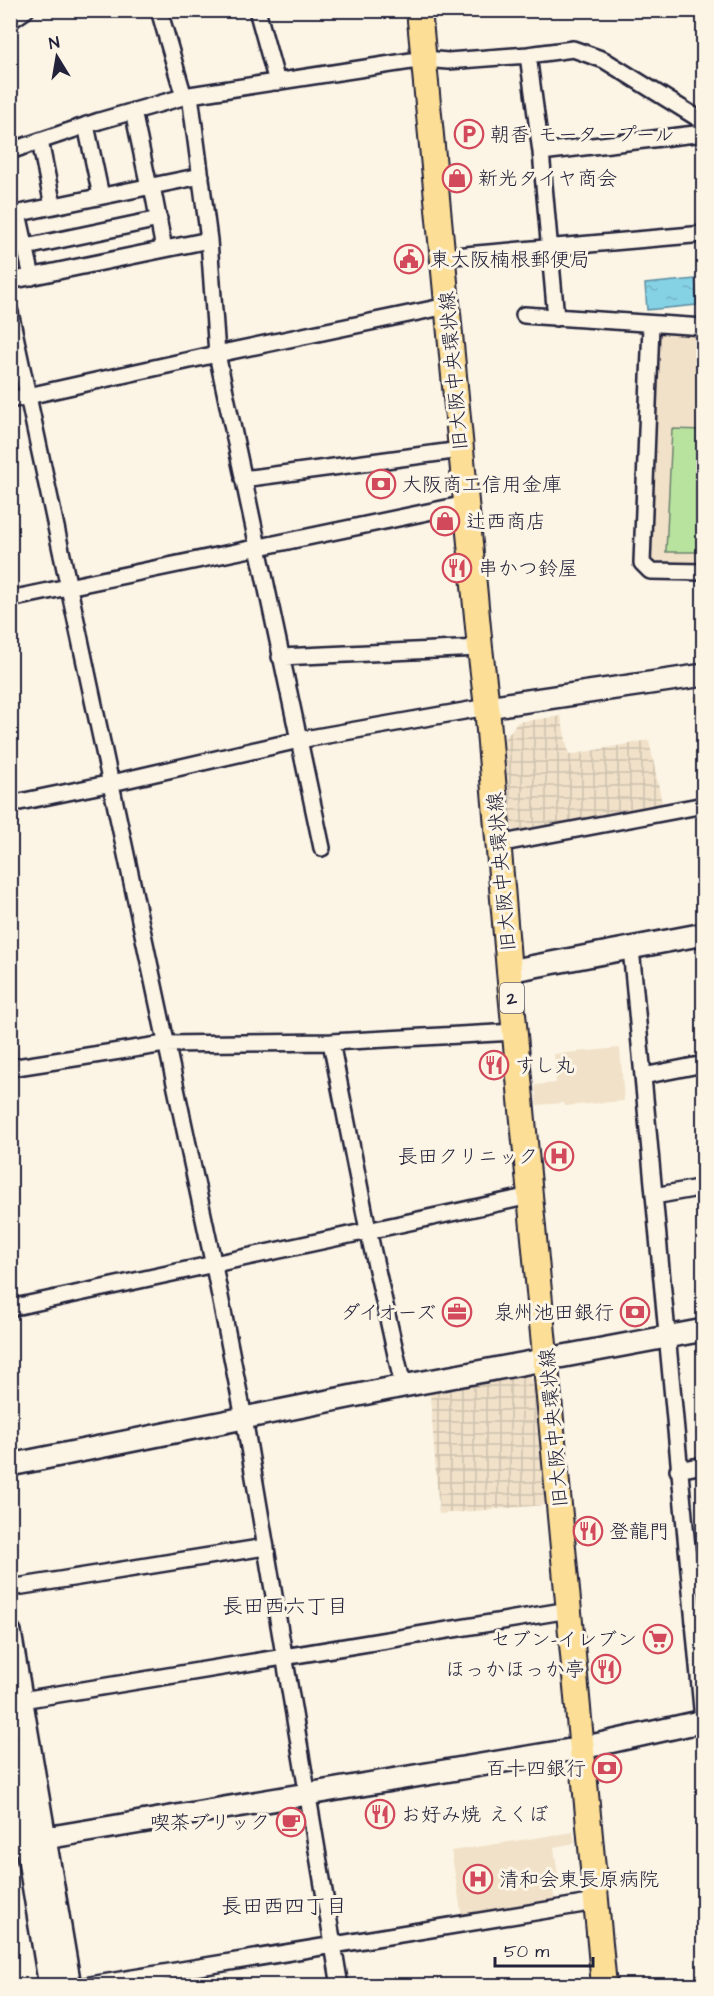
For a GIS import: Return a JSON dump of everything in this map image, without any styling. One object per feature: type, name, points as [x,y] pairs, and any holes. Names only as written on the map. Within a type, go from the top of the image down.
[{"type":"main road","name":"旧大阪中央環状線","points":[[419,10],[460,450],[487,707],[509,971],[604,1986]]},
{"type":"street","points":[[10,21],[26,10]]},
{"type":"street","points":[[159,10],[187,96],[209,240],[218,354],[322,848]]},
{"type":"street","points":[[257,10],[277,82]]},
{"type":"street","points":[[10,151],[86,125],[187,96],[424,59],[448,61],[573,49],[604,60],[704,122]]},
{"type":"street","points":[[528,55],[541,152],[556,318]]},
{"type":"street","points":[[133,111],[164,249]]},
{"type":"street","points":[[86,125],[101,196]]},
{"type":"street","points":[[541,152],[704,133]]},
{"type":"street","points":[[40,141],[53,206]]},
{"type":"street","points":[[32,277],[26,247],[14,214],[201,176]]},
{"type":"street","points":[[26,247],[159,219]]},
{"type":"street","points":[[442,257],[704,234]]},
{"type":"street","points":[[10,281],[209,240]]},
{"type":"street","points":[[10,400],[447,306]]},
{"type":"street","points":[[10,312],[112,783],[244,1418],[340,1986]]},
{"type":"street","points":[[524,315],[704,327]]},
{"type":"street","points":[[651,325],[642,563],[650,571],[704,572]]},
{"type":"street","points":[[243,478],[460,450]]},
{"type":"street","points":[[10,599],[466,504]]},
{"type":"street","points":[[280,657],[480,648]]},
{"type":"street","points":[[10,804],[299,740],[487,707],[704,675]]},
{"type":"street","points":[[498,843],[704,806]]},
{"type":"street","points":[[509,971],[704,934]]},
{"type":"street","points":[[631,948],[678,1470],[697,1595],[704,1730]]},
{"type":"street","points":[[10,1068],[165,1044],[331,1042],[515,1032]]},
{"type":"street","points":[[331,1042],[368,1230],[403,1386]]},
{"type":"street","points":[[643,1076],[704,1064]]},
{"type":"street","points":[[654,1196],[704,1187]]},
{"type":"street","points":[[10,1308],[214,1266],[368,1230],[531,1196]]},
{"type":"street","points":[[10,1465],[403,1386],[704,1330]]},
{"type":"street","points":[[678,1470],[704,1465]]},
{"type":"street","points":[[10,1588],[265,1547]]},
{"type":"street","points":[[16,1701],[569,1610]]},
{"type":"street","points":[[10,1632],[27,1841],[70,1986]]},
{"type":"street","points":[[27,1841],[582,1748],[703,1721]]},
{"type":"street","points":[[10,1746],[51,1986]]},
{"type":"street","points":[[84,1986],[596,1902]]},
{"type":"shaded area","points":[[665,330],[703,332],[703,564],[656,562],[651,559],[655,338]]},
{"type":"shaded area","points":[[703,695],[704,748],[702,748],[694,696]]},
{"type":"shaded area","points":[[561,716],[569,755],[649,740],[662,803],[515,831],[511,828],[504,739],[518,722]]},
{"type":"shaded area","points":[[10,1007],[20,1055],[11,1057],[10,1057]]},
{"type":"shaded area","points":[[620,1048],[624,1101],[565,1106],[564,1103],[537,1105],[535,1085],[556,1083],[554,1054]]},
{"type":"shaded area","points":[[528,1373],[533,1380],[545,1505],[439,1514],[430,1393]]},
{"type":"shaded area","points":[[573,1832],[575,1843],[554,1847],[558,1875],[551,1877],[555,1901],[462,1917],[451,1851]]},
{"type":"green space","points":[[672,429],[703,430],[703,552],[666,552]]},
{"type":"water","points":[[695,279],[697,305],[647,310],[645,284]]},
{"type":"place","name":"朝香 モータープール","points":[[469,134]]},
{"type":"place","name":"新光タイヤ商会","points":[[457,178]]},
{"type":"place","name":"東大阪楠根郵便局","points":[[409,259]]},
{"type":"place","name":"大阪商工信用金庫","points":[[381,484]]},
{"type":"place","name":"辻西商店","points":[[445,521]]},
{"type":"place","name":"串かつ鈴屋","points":[[457,568]]},
{"type":"place","name":"すし丸","points":[[494,1065]]},
{"type":"place","name":"長田クリニック","points":[[559,1156]]},
{"type":"place","name":"ダイオーズ","points":[[457,1312]]},
{"type":"place","name":"泉州池田銀行","points":[[635,1312]]},
{"type":"place","name":"登龍門","points":[[588,1531]]},
{"type":"place","name":"セブン-イレブン","points":[[658,1639]]},
{"type":"place","name":"ほっかほっか亭","points":[[606,1669]]},
{"type":"place","name":"百十四銀行","points":[[607,1768]]},
{"type":"place","name":"お好み焼 えくぼ","points":[[380,1814]]},
{"type":"place","name":"喫茶ブリック","points":[[291,1822]]},
{"type":"place","name":"清和会東長原病院","points":[[478,1879]]},
{"type":"district","name":"長田西六丁目","points":[[285,1606]]},
{"type":"district","name":"長田西四丁目","points":[[284,1906]]}]
